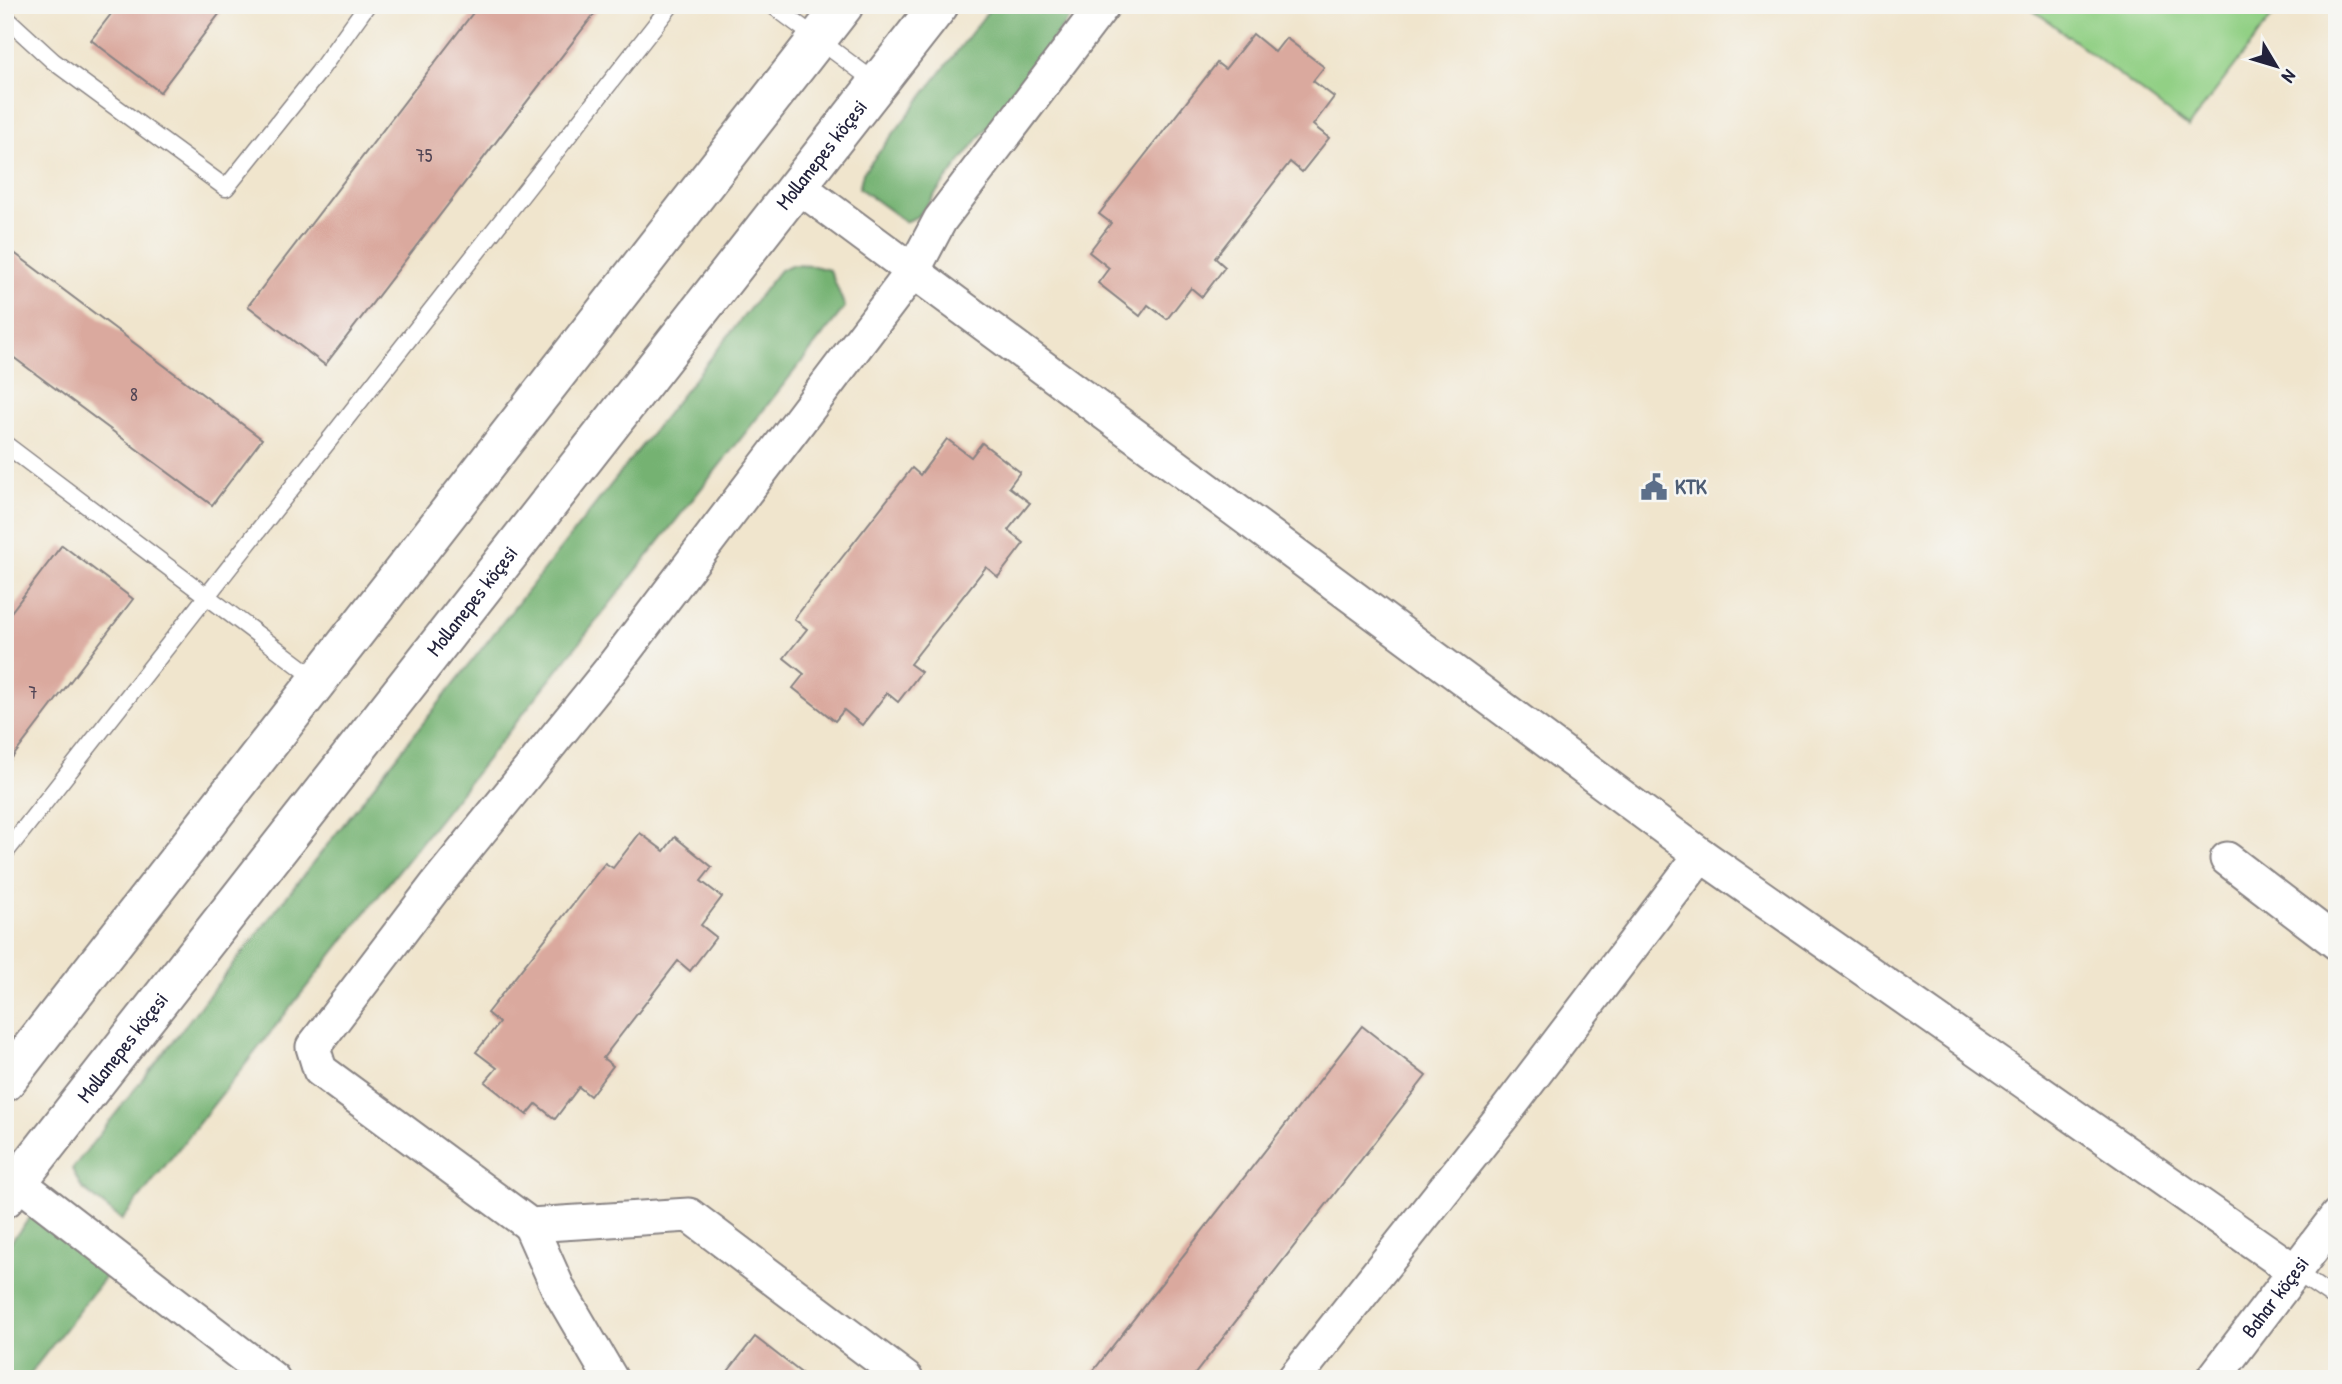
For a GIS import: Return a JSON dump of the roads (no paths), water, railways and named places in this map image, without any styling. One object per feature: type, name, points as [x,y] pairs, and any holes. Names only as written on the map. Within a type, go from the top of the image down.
[{"type":"street","points":[[5,1082],[844,5]]},
{"type":"street","name":"Mollanepes köçesi","points":[[12,1190],[939,5]]},
{"type":"street","points":[[611,1379],[559,1290],[530,1225],[320,1070],[313,1047],[438,884],[611,669],[913,271],[940,220],[1103,5]]},
{"type":"street","points":[[798,186],[1701,855],[2296,1272]]},
{"type":"street","points":[[1294,1379],[1504,1114],[1701,855]]},
{"type":"street","points":[[2227,859],[2337,943]]},
{"type":"street","points":[[12,1190],[273,1379]]},
{"type":"street","points":[[530,1225],[689,1215],[906,1379]]},
{"type":"street","name":"Bahar köçesi","points":[[2213,1379],[2337,1216]]},
{"type":"lane","points":[[5,17],[53,61],[226,188],[318,73],[367,5]]},
{"type":"lane","points":[[5,853],[671,5]]},
{"type":"lane","points":[[772,5],[878,84]]},
{"type":"lane","points":[[5,444],[318,680]]},
{"type":"lane","points":[[2296,1272],[2337,1300]]},
{"type":"place","name":"KTK","points":[[1654,487]]}]
